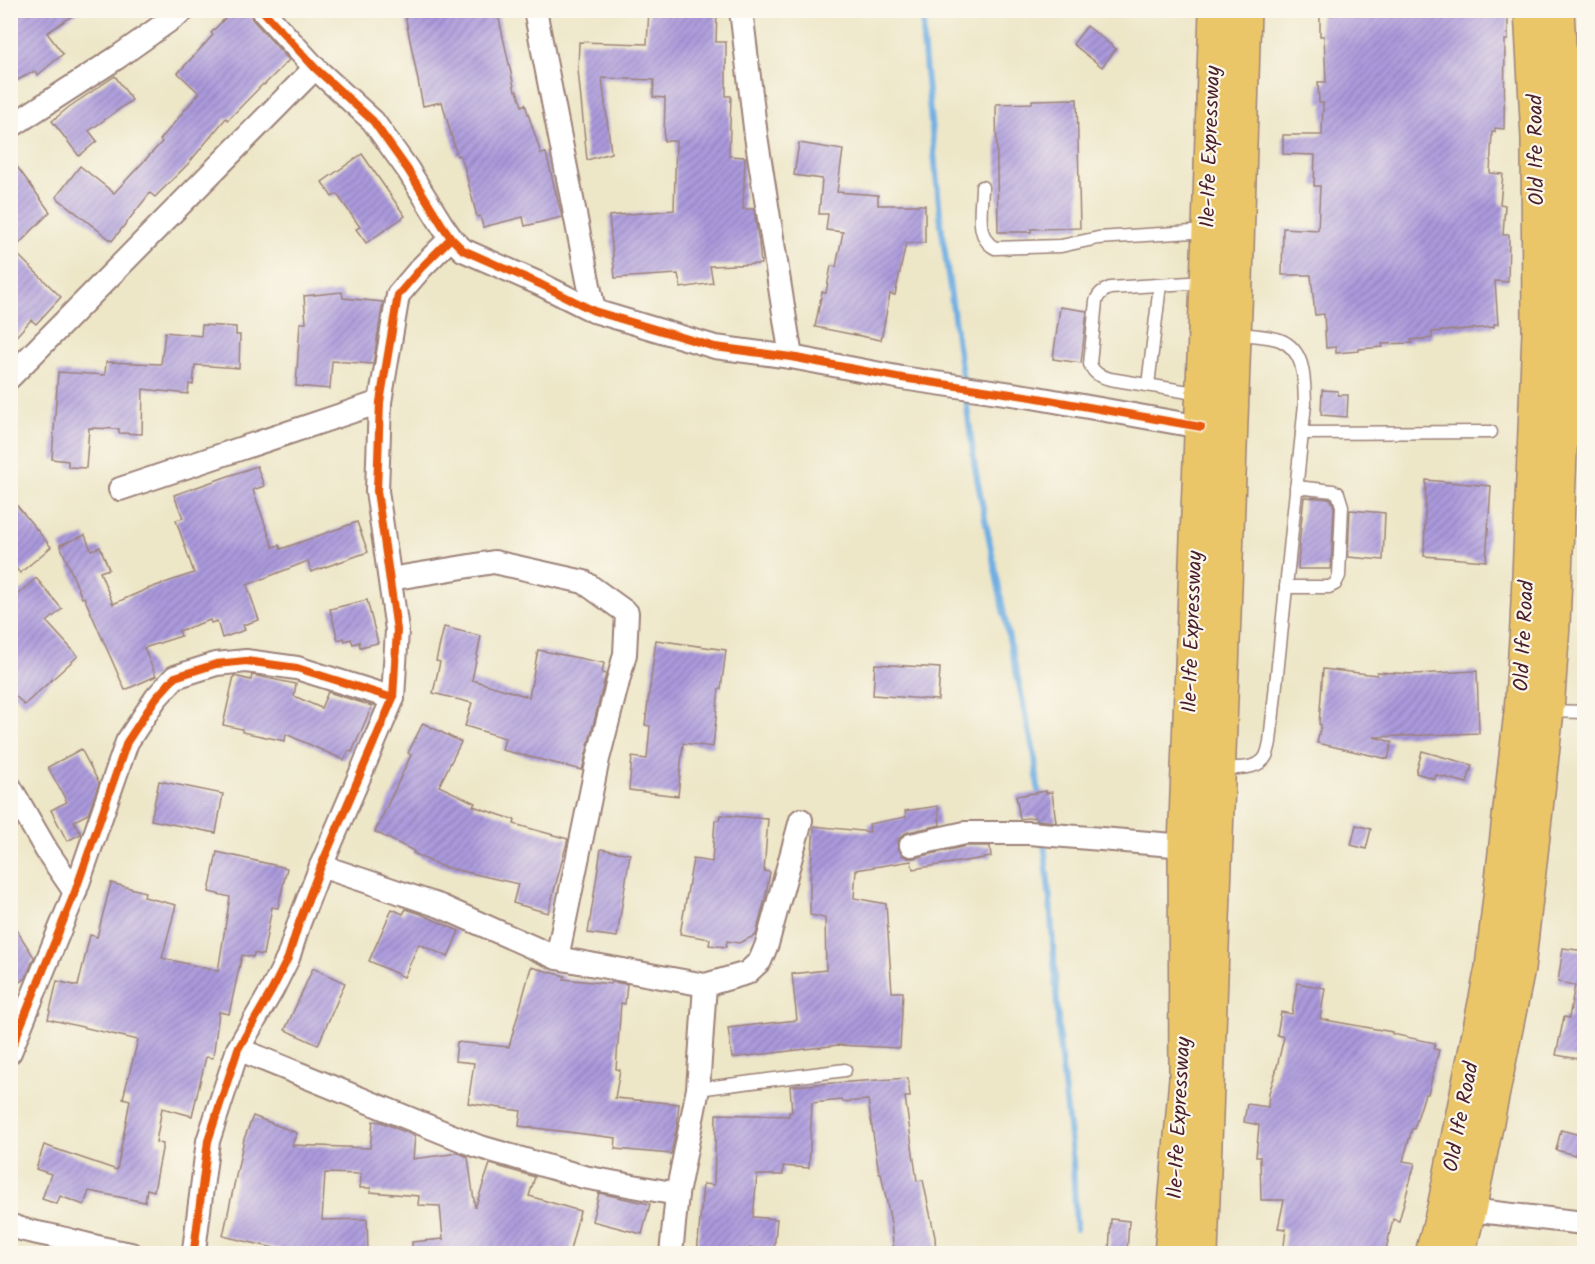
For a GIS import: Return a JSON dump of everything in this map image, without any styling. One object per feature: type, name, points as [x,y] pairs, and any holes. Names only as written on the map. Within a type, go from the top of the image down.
[{"type":"main road","name":"Ile-Ife Expressway","points":[[1171,1254],[1186,1078],[1185,846],[1216,10]]},
{"type":"main road","name":"Ile-Ife Expressway","points":[[1200,1254],[1244,10]]},
{"type":"main road","name":"Old Ife Road","points":[[1458,1254],[1518,969],[1547,711],[1553,624],[1552,332],[1531,10]]},
{"type":"main road","name":"Old Ife Road","points":[[1432,1254],[1446,1196],[1494,956],[1521,712],[1552,332],[1574,136],[1557,10]]},
{"type":"street","points":[[10,127],[118,57],[184,10]]},
{"type":"street","points":[[262,10],[315,68],[373,121],[408,170],[451,238],[463,250],[594,311],[715,347],[791,357],[902,378],[1032,397],[1201,427]]},
{"type":"street","points":[[535,10],[594,311]]},
{"type":"street","points":[[741,10],[756,136],[791,357]]},
{"type":"street","points":[[10,377],[315,68]]},
{"type":"street","points":[[191,1252],[208,1141],[238,1049],[288,958],[321,866],[393,698],[397,630],[377,491],[380,402],[398,295],[451,238]]},
{"type":"street","points":[[120,489],[380,402]]},
{"type":"street","points":[[390,579],[494,562],[584,582],[627,613],[625,654],[598,759],[557,958]]},
{"type":"street","points":[[10,1052],[75,892],[128,742],[156,698],[176,677],[216,664],[246,661],[297,668],[393,698]]},
{"type":"street","points":[[10,787],[47,851],[75,892]]},
{"type":"street","points":[[321,866],[440,906],[557,958],[705,985],[747,973],[760,961],[767,944],[801,820]]},
{"type":"street","points":[[911,845],[965,833],[1029,833],[1185,846]]},
{"type":"street","points":[[671,1254],[677,1194],[698,1089],[705,985]]},
{"type":"street","points":[[238,1049],[477,1146],[585,1177],[677,1194]]},
{"type":"street","points":[[1469,1210],[1584,1223]]},
{"type":"street","points":[[10,1225],[106,1252],[131,1254]]},
{"type":"lane","points":[[982,187],[983,235],[987,244],[995,248],[1061,246],[1098,238],[1209,230]]},
{"type":"lane","points":[[1203,394],[1110,379],[1097,375],[1092,371],[1090,364],[1098,296],[1110,288],[1207,282]]},
{"type":"lane","points":[[1148,385],[1160,285]]},
{"type":"lane","points":[[1218,769],[1254,766],[1262,762],[1267,755],[1305,404],[1301,362],[1293,349],[1280,340],[1234,333]]},
{"type":"lane","points":[[1302,433],[1491,432]]},
{"type":"lane","points":[[1286,587],[1329,587],[1335,584],[1339,576],[1342,506],[1338,493],[1333,490],[1296,488]]},
{"type":"lane","points":[[1547,711],[1584,712]]},
{"type":"lane","points":[[698,1089],[844,1070]]},
{"type":"building","points":[[10,10],[81,10],[47,33],[63,54],[38,75],[35,71],[10,84]]},
{"type":"building","points":[[233,10],[249,10],[252,19],[289,60],[228,120],[226,118],[188,164],[155,197],[150,193],[112,241],[56,197],[80,166],[114,193],[162,142],[160,140],[199,93],[178,73]]},
{"type":"building","points":[[404,10],[497,10],[515,91],[517,91],[522,106],[525,104],[541,154],[546,153],[562,217],[525,226],[523,217],[483,227],[480,216],[477,217],[464,166],[460,155],[457,156],[442,102],[423,106]]},
{"type":"building","points":[[649,10],[717,10],[716,42],[726,42],[726,96],[731,96],[729,156],[745,157],[743,209],[754,209],[761,264],[710,266],[713,283],[681,288],[678,274],[615,278],[609,216],[674,210],[676,141],[664,141],[665,98],[653,97],[654,80],[602,78],[611,153],[587,160],[578,70],[579,42],[647,44]]},
{"type":"building","points":[[1352,10],[1398,12],[1398,15],[1460,15],[1461,11],[1508,12],[1508,40],[1505,40],[1504,129],[1495,128],[1495,132],[1492,132],[1490,173],[1503,174],[1500,204],[1505,205],[1503,235],[1509,235],[1508,282],[1495,281],[1498,324],[1494,324],[1494,327],[1432,332],[1432,338],[1411,340],[1412,343],[1382,344],[1383,347],[1336,353],[1336,347],[1326,348],[1324,314],[1315,315],[1311,275],[1282,275],[1283,228],[1318,230],[1320,186],[1314,186],[1315,155],[1283,154],[1283,135],[1322,135],[1323,103],[1319,103],[1318,82],[1326,82],[1324,36],[1320,36],[1320,15],[1334,15],[1334,11],[1352,12]]},
{"type":"building","points":[[1087,26],[1116,49],[1102,67],[1073,44]]},
{"type":"building","points":[[115,76],[132,100],[89,131],[97,141],[79,156],[52,121]]},
{"type":"building","points":[[1077,99],[1080,228],[998,232],[996,104]]},
{"type":"building","points":[[799,143],[843,150],[837,192],[878,195],[878,205],[925,205],[925,243],[906,243],[895,295],[890,294],[881,340],[815,327],[822,292],[826,293],[831,266],[836,267],[843,232],[826,230],[828,214],[819,214],[822,179],[794,175]]},
{"type":"building","points":[[362,154],[405,216],[366,243],[356,229],[360,227],[337,194],[332,197],[322,182]]},
{"type":"building","points":[[10,157],[50,212],[13,250],[61,297],[36,324],[31,320],[10,343]]},
{"type":"building","points":[[342,292],[343,298],[383,302],[373,364],[332,361],[330,389],[296,386],[300,323],[306,323],[304,296]]},
{"type":"building","points":[[1060,307],[1087,311],[1081,363],[1053,359]]},
{"type":"building","points":[[202,325],[236,327],[236,335],[240,335],[239,368],[195,365],[193,385],[189,384],[188,394],[143,389],[142,434],[119,433],[119,429],[89,428],[86,468],[68,467],[68,461],[52,459],[58,372],[105,375],[106,362],[161,364],[165,332],[201,336]]},
{"type":"building","points":[[1322,390],[1338,391],[1338,395],[1348,395],[1347,417],[1321,415]]},
{"type":"building","points":[[257,466],[264,486],[253,490],[273,547],[279,545],[281,549],[357,522],[368,552],[311,572],[308,561],[247,585],[259,620],[243,625],[245,630],[222,638],[217,621],[211,623],[210,620],[179,631],[181,636],[144,648],[156,676],[125,690],[60,545],[85,535],[91,550],[100,547],[109,569],[100,572],[113,604],[147,589],[194,573],[176,520],[183,518],[174,495]]},
{"type":"building","points":[[1426,480],[1491,486],[1486,561],[1424,556]]},
{"type":"building","points":[[10,497],[51,547],[20,573],[10,562]]},
{"type":"building","points":[[1304,497],[1331,499],[1334,507],[1331,569],[1298,569]]},
{"type":"building","points":[[1350,510],[1385,513],[1383,560],[1348,557]]},
{"type":"building","points":[[36,578],[62,609],[47,622],[78,656],[24,705],[10,690],[10,601]]},
{"type":"building","points":[[367,600],[378,643],[360,647],[359,642],[353,644],[351,639],[338,640],[330,609]]},
{"type":"building","points":[[444,627],[481,636],[472,680],[529,697],[538,650],[604,663],[602,673],[606,674],[582,770],[502,750],[505,738],[465,726],[472,703],[433,693],[440,662],[436,661]]},
{"type":"building","points":[[656,640],[726,650],[713,747],[683,743],[678,796],[629,790],[632,757],[647,759],[650,726],[645,725]]},
{"type":"building","points":[[875,664],[940,668],[938,700],[873,695]]},
{"type":"building","points":[[1323,669],[1377,675],[1377,672],[1414,674],[1477,671],[1479,733],[1374,737],[1392,742],[1388,759],[1317,743],[1321,725],[1319,724]]},
{"type":"building","points":[[252,675],[296,684],[294,696],[321,708],[328,692],[372,706],[352,752],[349,751],[344,760],[286,734],[285,741],[242,732],[242,729],[223,725],[234,676],[251,680]]},
{"type":"building","points":[[423,723],[461,742],[439,786],[475,803],[473,806],[515,820],[514,824],[568,839],[548,913],[513,903],[518,884],[440,866],[375,832],[411,755],[408,753]]},
{"type":"building","points":[[81,749],[99,783],[88,814],[74,821],[81,834],[67,841],[51,810],[67,802],[48,767]]},
{"type":"building","points":[[1422,751],[1472,765],[1467,783],[1436,775],[1435,779],[1416,773]]},
{"type":"building","points":[[159,781],[223,794],[216,833],[151,820]]},
{"type":"building","points":[[1046,791],[1046,793],[1052,792],[1056,822],[1037,820],[1036,817],[1020,819],[1016,796]]},
{"type":"building","points":[[938,806],[940,825],[902,835],[898,840],[898,847],[902,855],[914,858],[966,846],[990,846],[991,857],[913,869],[911,861],[856,870],[854,898],[886,904],[892,992],[903,992],[900,1048],[838,1045],[732,1058],[728,1028],[797,1020],[792,974],[826,970],[825,918],[810,915],[814,826],[870,832],[869,824],[906,817],[905,811]]},
{"type":"building","points":[[721,815],[768,819],[764,871],[770,872],[756,935],[739,943],[727,941],[726,947],[709,945],[710,939],[680,934],[693,859],[712,862],[715,820],[720,820]]},
{"type":"building","points":[[1356,825],[1371,829],[1366,849],[1351,845]]},
{"type":"building","points":[[601,849],[630,854],[617,937],[588,933]]},
{"type":"building","points":[[217,852],[287,868],[278,908],[272,907],[263,955],[254,953],[253,957],[242,955],[229,1014],[219,1012],[213,1058],[206,1057],[192,1116],[162,1108],[156,1142],[163,1144],[154,1191],[147,1189],[145,1202],[89,1191],[84,1205],[60,1196],[57,1204],[42,1199],[51,1174],[36,1169],[44,1145],[117,1170],[130,1100],[123,1098],[138,1040],[48,1019],[57,981],[78,986],[90,935],[97,937],[111,883],[145,892],[144,897],[176,905],[162,958],[218,971],[230,897],[209,892]]},
{"type":"building","points":[[392,909],[403,914],[406,909],[459,931],[448,957],[419,944],[404,977],[369,961]]},
{"type":"building","points":[[10,920],[34,957],[26,978],[18,983],[10,971]]},
{"type":"building","points":[[1563,948],[1584,951],[1584,1060],[1556,1055],[1564,1017],[1569,1018],[1575,985],[1558,982]]},
{"type":"building","points":[[531,967],[565,976],[564,979],[627,984],[625,1004],[621,1003],[616,1069],[620,1070],[615,1098],[679,1104],[671,1154],[615,1149],[616,1138],[519,1126],[521,1111],[468,1103],[474,1063],[455,1061],[457,1042],[509,1047]]},
{"type":"building","points":[[313,968],[345,983],[318,1045],[285,1030]]},
{"type":"building","points":[[1297,983],[1325,988],[1320,1019],[1392,1032],[1392,1034],[1435,1043],[1434,1049],[1439,1050],[1428,1094],[1425,1094],[1403,1161],[1415,1163],[1399,1221],[1393,1219],[1385,1254],[1283,1254],[1286,1229],[1278,1228],[1284,1200],[1261,1200],[1260,1157],[1256,1157],[1259,1125],[1244,1122],[1247,1104],[1268,1107],[1269,1093],[1284,1037],[1277,1035],[1281,1012],[1292,1014]]},
{"type":"building","points":[[908,1078],[910,1097],[905,1097],[917,1181],[923,1180],[935,1237],[936,1254],[894,1254],[891,1223],[881,1173],[879,1173],[868,1100],[843,1102],[842,1100],[812,1103],[809,1168],[783,1166],[783,1175],[757,1175],[753,1217],[777,1219],[774,1250],[750,1248],[750,1254],[697,1254],[703,1184],[714,1185],[716,1114],[789,1116],[789,1112],[792,1112],[790,1086]]},
{"type":"building","points":[[253,1116],[297,1133],[292,1145],[370,1148],[373,1121],[415,1136],[413,1159],[459,1153],[468,1157],[475,1208],[490,1164],[535,1177],[529,1196],[580,1211],[569,1254],[550,1249],[549,1254],[412,1254],[412,1242],[443,1239],[440,1206],[418,1205],[419,1196],[370,1192],[371,1188],[360,1188],[361,1174],[325,1173],[322,1220],[367,1219],[368,1254],[287,1251],[223,1236],[244,1139]]},
{"type":"building","points":[[1561,1130],[1580,1135],[1575,1155],[1556,1150]]},
{"type":"building","points":[[599,1193],[650,1204],[642,1234],[592,1221]]},
{"type":"building","points":[[1111,1219],[1129,1221],[1127,1252],[1109,1251]]},
{"type":"waterway","points":[[924,10],[923,41],[941,224],[963,382]]},
{"type":"waterway","points":[[965,392],[975,468],[1035,757],[1039,798]]},
{"type":"waterway","points":[[1041,814],[1050,901],[1060,1049],[1073,1163],[1076,1229]]},
{"type":"cycle path","points":[[262,10],[315,68],[373,121],[408,170],[451,238],[463,250],[594,311],[715,347],[791,357],[902,378],[1032,397],[1201,427]]},
{"type":"cycle path","points":[[194,1250],[208,1141],[238,1049],[288,958],[321,866],[393,698],[397,630],[377,491],[380,402],[398,295],[451,238]]},
{"type":"cycle path","points":[[10,1052],[75,892],[127,742],[156,698],[175,677],[216,664],[246,661],[297,668],[393,698]]}]
